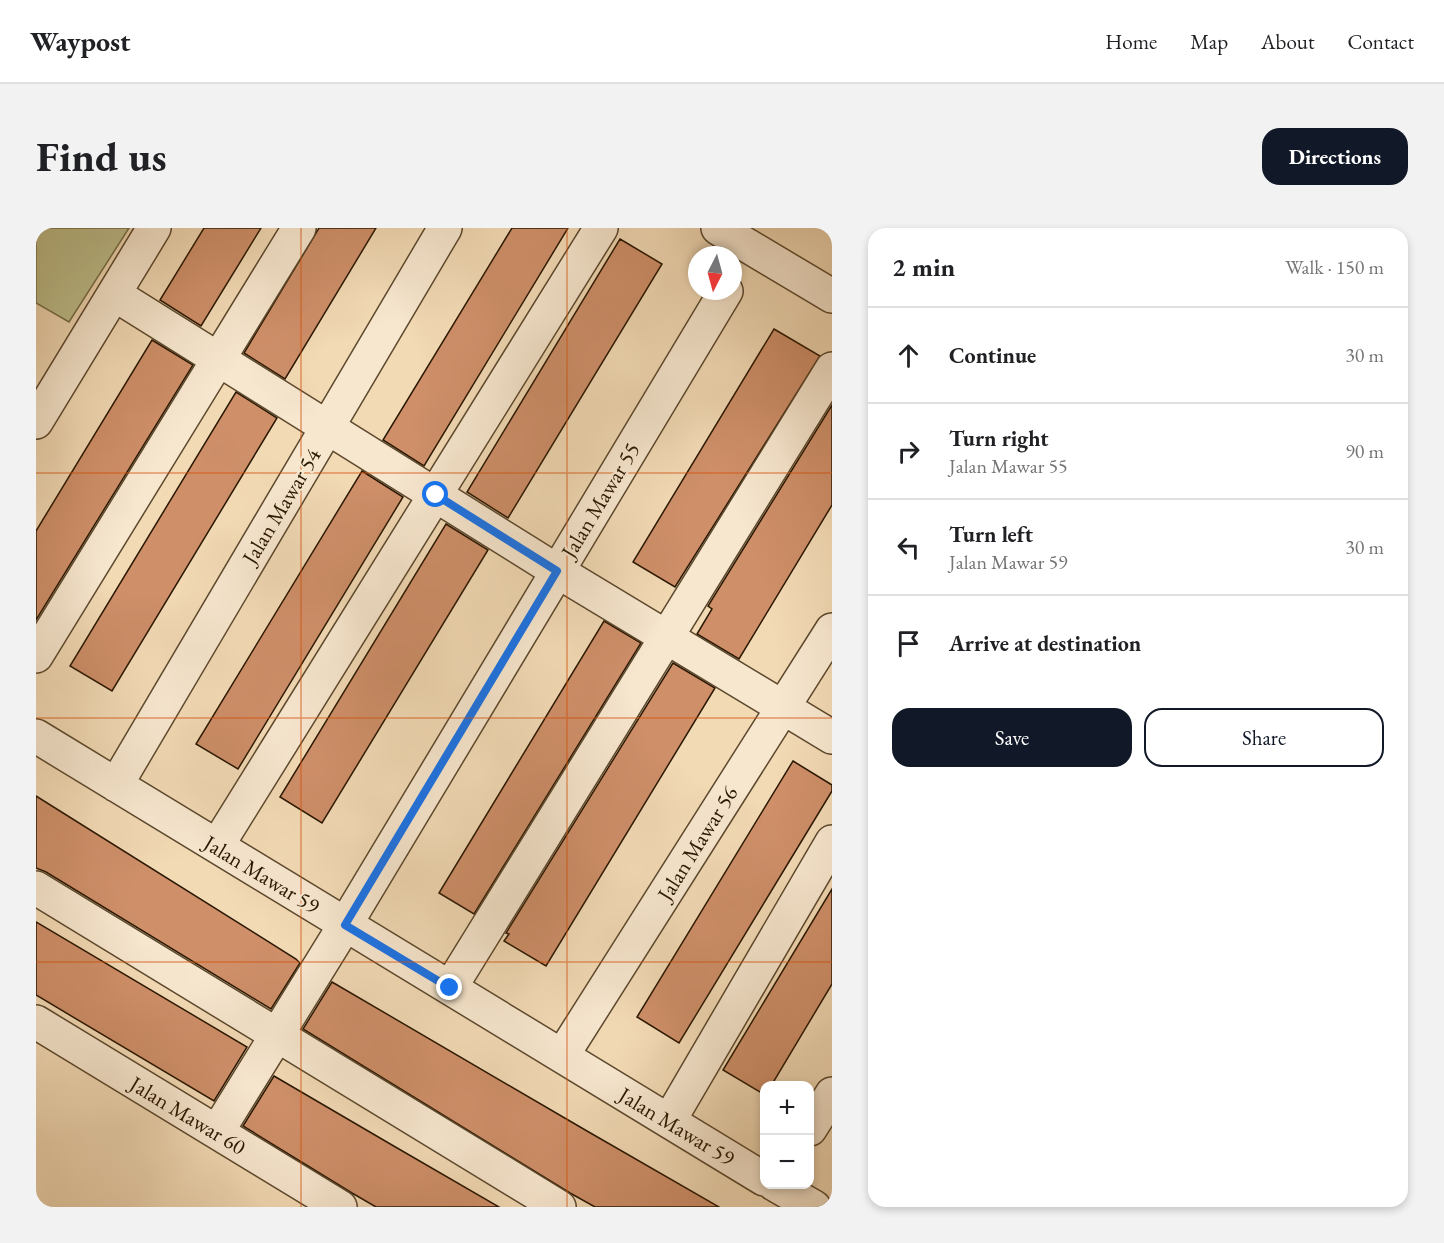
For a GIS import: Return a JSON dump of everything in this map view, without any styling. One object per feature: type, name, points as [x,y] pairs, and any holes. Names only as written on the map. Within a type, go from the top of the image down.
[{"type":"street","points":[[36,422],[154,228]]},
{"type":"street","points":[[36,656],[299,228]]},
{"type":"street","name":"Jalan Mawar 54","points":[[116,785],[446,228]]},
{"type":"street","points":[[217,846],[601,228]]},
{"type":"street","points":[[718,228],[758,238],[832,296]]},
{"type":"street","points":[[742,264],[758,238]]},
{"type":"street","points":[[114,294],[557,571],[832,737]]},
{"type":"street","name":"Jalan Mawar 55","points":[[217,1132],[345,925],[721,300]]},
{"type":"street","points":[[450,988],[832,369]]},
{"type":"street","name":"Jalan Mawar 56","points":[[562,1056],[832,630]]},
{"type":"street","name":"Jalan Mawar 59","points":[[36,736],[760,1176]]},
{"type":"street","points":[[669,1121],[832,842]]},
{"type":"street","points":[[36,888],[559,1207]]},
{"type":"street","name":"Jalan Mawar 60","points":[[36,1022],[339,1207]]},
{"type":"street","points":[[814,1123],[832,1094]]},
{"type":"street","points":[[759,1207],[770,1189]]},
{"type":"street","points":[[780,1189],[814,1207]]},
{"type":"green space","points":[[36,228],[129,228],[69,322],[36,303]]},
{"type":"building","points":[[204,228],[261,228],[201,326],[160,300]]},
{"type":"building","points":[[319,228],[376,228],[285,379],[244,353]]},
{"type":"building","points":[[512,228],[568,228],[424,466],[383,440]]},
{"type":"building","points":[[620,239],[662,264],[508,518],[467,492]]},
{"type":"building","points":[[774,329],[820,356],[675,587],[633,562]]},
{"type":"building","points":[[152,340],[193,365],[36,620],[36,531]]},
{"type":"building","points":[[236,392],[277,418],[112,691],[70,666]]},
{"type":"building","points":[[832,405],[832,505],[739,659],[697,634],[712,609],[708,606]]},
{"type":"building","points":[[362,471],[403,497],[238,769],[196,744]]},
{"type":"building","points":[[446,524],[488,550],[322,823],[280,797]]},
{"type":"building","points":[[604,621],[641,643],[474,914],[439,893]]},
{"type":"building","points":[[673,663],[715,688],[546,966],[504,941],[509,934],[506,933]]},
{"type":"building","points":[[793,761],[832,785],[832,791],[679,1043],[637,1017]]},
{"type":"building","points":[[36,796],[296,959],[300,963],[271,1009],[36,868]]},
{"type":"building","points":[[832,889],[832,984],[774,1081],[760,1081],[760,1092],[723,1070]]},
{"type":"building","points":[[36,922],[247,1047],[214,1101],[36,995]]},
{"type":"building","points":[[332,982],[719,1207],[595,1207],[570,1193],[303,1029]]},
{"type":"building","points":[[274,1076],[499,1207],[376,1207],[243,1126]]},
{"type":"route","points":[[436,495],[557,571],[345,925],[450,988]]}]
